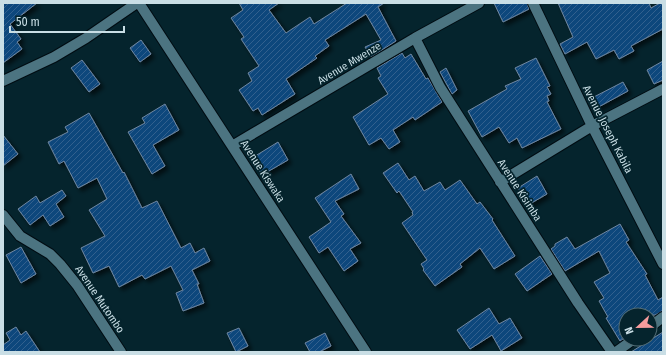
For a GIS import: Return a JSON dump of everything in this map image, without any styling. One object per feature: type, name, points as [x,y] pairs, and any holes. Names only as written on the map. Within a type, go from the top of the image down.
[{"type":"street","points":[[3,81],[54,57],[86,38],[138,3]]},
{"type":"street","name":"Avenue Kiswaka","points":[[138,3],[366,352]]},
{"type":"street","name":"Avenue Mwenze","points":[[232,146],[415,38],[479,3]]},
{"type":"street","name":"Avenue Joseph Kabila","points":[[532,3],[592,126],[663,264]]},
{"type":"street","name":"Avenue Kisimba","points":[[415,38],[440,87],[574,297],[612,352]]},
{"type":"street","points":[[500,182],[592,126],[663,89]]},
{"type":"street","name":"Avenue Mutombo","points":[[3,215],[20,236],[50,254],[60,264],[77,285],[121,352]]},
{"type":"building","points":[[3,3],[37,3],[10,24],[21,39],[17,42],[22,49],[3,63]]},
{"type":"building","points":[[239,3],[279,3],[269,10],[286,33],[310,17],[314,24],[347,3],[384,3],[378,7],[396,41],[371,57],[365,47],[381,40],[366,14],[325,40],[329,46],[315,56],[317,58],[286,79],[295,94],[262,115],[258,108],[253,111],[239,90],[252,81],[248,73],[259,66],[241,39],[244,37],[231,18],[243,10]]},
{"type":"building","points":[[494,3],[527,3],[529,9],[503,22]]},
{"type":"building","points":[[558,3],[649,3],[651,8],[663,3],[663,29],[631,46],[634,51],[619,59],[614,50],[596,59],[587,42],[565,54],[560,44],[573,37]]},
{"type":"building","points":[[141,40],[151,54],[140,62],[130,48]]},
{"type":"building","points":[[402,53],[405,58],[411,54],[426,79],[428,78],[442,102],[415,120],[413,117],[393,130],[400,142],[389,149],[381,138],[369,145],[353,117],[388,94],[378,78],[381,76],[377,68]]},
{"type":"building","points":[[536,58],[550,86],[547,87],[551,94],[547,96],[549,101],[547,102],[561,129],[522,148],[517,138],[509,143],[499,127],[482,137],[468,111],[507,89],[505,86],[521,79],[515,68]]},
{"type":"building","points":[[82,60],[100,84],[89,92],[71,68]]},
{"type":"building","points":[[663,61],[663,80],[654,84],[647,70]]},
{"type":"building","points":[[446,68],[457,90],[452,94],[440,72]]},
{"type":"building","points":[[623,82],[628,91],[593,110],[588,100]]},
{"type":"building","points":[[165,104],[179,130],[153,145],[165,166],[152,174],[128,132],[145,123],[142,118]]},
{"type":"building","points":[[89,113],[123,173],[124,172],[142,208],[157,201],[181,248],[190,243],[195,253],[204,248],[210,261],[192,270],[199,284],[197,284],[204,303],[183,311],[176,293],[183,290],[171,266],[145,279],[142,275],[119,287],[109,266],[93,273],[81,248],[105,236],[89,210],[107,199],[97,178],[78,188],[64,161],[59,164],[48,142],[68,132],[65,127]]},
{"type":"building","points":[[3,135],[18,154],[3,166]]},
{"type":"building","points":[[278,142],[288,160],[262,175],[252,158]]},
{"type":"building","points":[[398,163],[409,180],[415,176],[424,191],[440,182],[445,190],[460,180],[477,204],[480,202],[493,219],[492,220],[515,256],[494,269],[480,248],[460,264],[462,267],[435,286],[423,270],[424,269],[421,264],[427,260],[402,223],[413,215],[413,212],[399,191],[397,193],[383,173]]},
{"type":"building","points":[[351,174],[359,189],[335,201],[344,214],[341,216],[361,243],[350,249],[358,261],[344,271],[328,247],[319,253],[309,237],[331,222],[315,198]]},
{"type":"building","points":[[537,176],[547,194],[528,205],[518,188]]},
{"type":"building","points":[[62,190],[66,196],[56,204],[64,217],[50,226],[43,215],[30,225],[18,209],[36,196],[40,203]]},
{"type":"building","points":[[620,224],[629,240],[626,242],[647,274],[645,275],[658,300],[663,297],[663,311],[658,314],[658,307],[618,307],[618,338],[606,318],[608,317],[599,301],[604,298],[594,282],[610,273],[599,251],[565,271],[551,249],[555,246],[555,244],[567,237],[575,249]]},
{"type":"building","points":[[21,247],[36,274],[21,283],[6,255]]},
{"type":"building","points":[[540,256],[552,274],[527,291],[515,274]]},
{"type":"building","points":[[489,308],[499,324],[510,318],[522,338],[501,351],[492,335],[470,349],[457,330]]},
{"type":"building","points":[[16,327],[21,335],[26,331],[40,352],[3,352],[3,345],[10,340],[6,333]]},
{"type":"building","points":[[239,328],[248,346],[236,352],[227,333]]},
{"type":"building","points":[[663,332],[663,352],[631,352],[639,347],[658,347],[658,335]]},
{"type":"building","points":[[325,333],[331,346],[319,352],[310,352],[305,343]]}]
